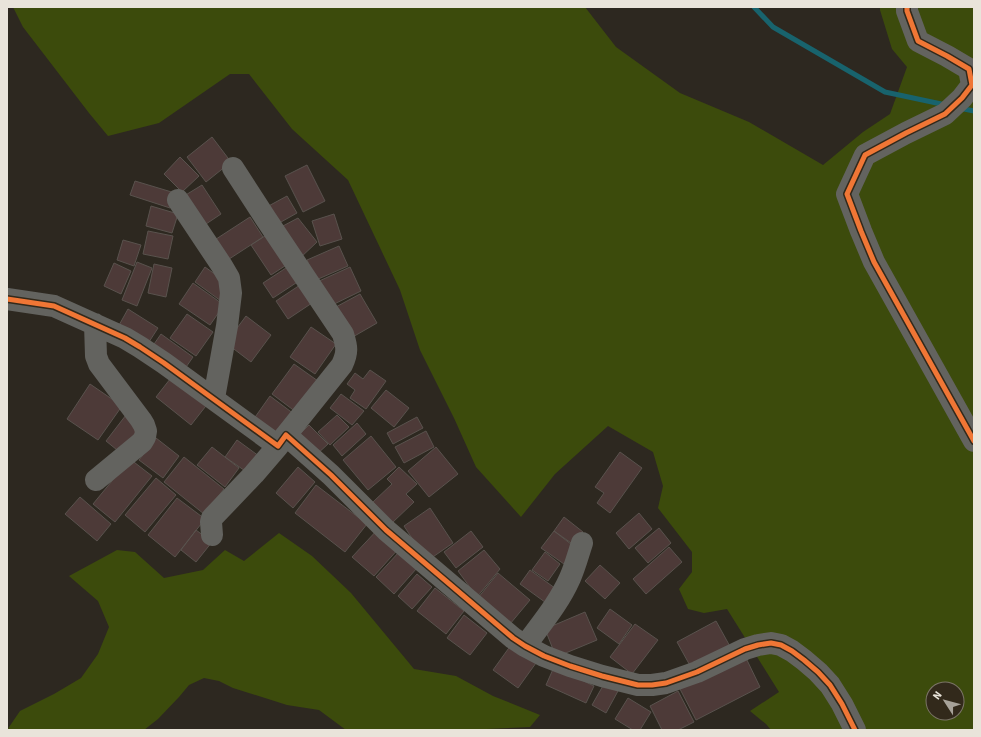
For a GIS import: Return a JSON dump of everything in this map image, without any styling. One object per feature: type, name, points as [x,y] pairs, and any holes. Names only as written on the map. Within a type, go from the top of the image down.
[{"type":"street","points":[[907,7],[907,11],[918,41],[968,69],[972,85],[962,98],[945,114],[865,155],[848,194],[874,262],[974,440]]},
{"type":"street","points":[[212,535],[212,518],[254,474],[342,365],[346,355],[347,346],[342,334],[233,168]]},
{"type":"street","points":[[178,200],[229,278],[231,294],[227,326],[214,398]]},
{"type":"street","points":[[7,299],[54,306],[125,338],[214,398],[282,441],[331,475],[386,530],[513,638],[544,656],[602,676],[638,685],[652,685],[666,683],[697,672],[745,649],[771,643],[781,645],[804,660],[830,685],[842,704],[854,730]]},
{"type":"street","points":[[95,324],[96,356],[99,364],[141,420],[146,431],[142,442],[96,480]]},
{"type":"street","points":[[525,646],[562,594],[570,578],[582,543]]},
{"type":"green space","points":[[13,7],[585,7],[616,47],[680,93],[749,122],[823,165],[863,132],[890,114],[907,67],[892,49],[880,7],[974,7],[974,730],[771,730],[750,711],[779,692],[727,609],[704,613],[688,609],[679,589],[692,572],[692,552],[658,508],[663,486],[653,452],[608,426],[555,474],[521,517],[476,467],[454,418],[420,350],[400,290],[348,180],[292,129],[249,74],[230,74],[159,123],[108,136],[23,27]]},
{"type":"green space","points":[[279,533],[312,556],[351,593],[414,669],[456,676],[493,696],[540,715],[530,727],[464,730],[346,730],[319,710],[287,705],[233,688],[219,681],[204,678],[189,685],[158,719],[144,730],[7,730],[20,711],[54,694],[81,678],[98,654],[109,627],[98,601],[69,576],[117,550],[135,552],[164,578],[203,570],[225,550],[244,561]]},
{"type":"building","points":[[212,137],[231,162],[206,182],[187,157]]},
{"type":"building","points":[[180,157],[199,176],[182,192],[164,174]]},
{"type":"building","points":[[307,165],[325,201],[303,212],[285,176]]},
{"type":"building","points":[[135,181],[175,193],[170,208],[130,195]]},
{"type":"building","points":[[202,185],[221,214],[203,226],[184,196]]},
{"type":"building","points":[[287,196],[297,213],[272,227],[263,209]]},
{"type":"building","points":[[151,206],[178,214],[172,233],[146,226]]},
{"type":"building","points":[[334,214],[342,239],[320,246],[312,221]]},
{"type":"building","points":[[250,217],[263,237],[223,263],[210,243]]},
{"type":"building","points":[[298,218],[317,242],[299,259],[281,227]]},
{"type":"building","points":[[148,231],[173,236],[168,259],[143,254]]},
{"type":"building","points":[[268,234],[288,264],[271,275],[251,245]]},
{"type":"building","points":[[123,240],[141,245],[134,266],[117,260]]},
{"type":"building","points":[[339,246],[348,266],[316,280],[307,260]]},
{"type":"building","points":[[137,262],[152,268],[137,306],[122,300]]},
{"type":"building","points":[[114,263],[131,271],[121,294],[104,286]]},
{"type":"building","points":[[154,264],[172,268],[166,297],[148,293]]},
{"type":"building","points":[[292,264],[302,279],[273,298],[263,283]]},
{"type":"building","points":[[205,267],[226,282],[221,301],[195,282]]},
{"type":"building","points":[[350,267],[361,291],[328,307],[317,282]]},
{"type":"building","points":[[193,283],[224,305],[210,325],[179,304]]},
{"type":"building","points":[[303,283],[315,301],[288,319],[276,301]]},
{"type":"building","points":[[360,294],[377,323],[351,338],[334,308]]},
{"type":"building","points":[[128,309],[158,328],[147,345],[118,327]]},
{"type":"building","points":[[187,314],[213,332],[196,356],[170,338]]},
{"type":"building","points":[[246,316],[271,335],[251,362],[226,343]]},
{"type":"building","points":[[311,327],[336,344],[315,374],[290,357]]},
{"type":"building","points":[[161,334],[193,357],[184,370],[152,347]]},
{"type":"building","points":[[294,364],[318,381],[296,412],[272,394]]},
{"type":"building","points":[[370,370],[386,381],[366,409],[350,398],[355,390],[347,384],[355,373],[363,379]]},
{"type":"building","points":[[174,374],[209,402],[191,425],[156,397]]},
{"type":"building","points":[[90,384],[122,406],[98,440],[67,419]]},
{"type":"building","points":[[386,390],[409,408],[394,427],[371,408]]},
{"type":"building","points":[[341,394],[364,411],[352,425],[330,408]]},
{"type":"building","points":[[270,396],[294,414],[277,437],[253,420]]},
{"type":"building","points":[[126,415],[142,427],[122,454],[106,441]]},
{"type":"building","points":[[337,415],[349,427],[330,445],[318,432]]},
{"type":"building","points":[[417,417],[423,428],[393,444],[387,433]]},
{"type":"building","points":[[357,423],[366,434],[342,456],[333,445]]},
{"type":"building","points":[[309,425],[328,444],[316,455],[298,436]]},
{"type":"building","points":[[426,431],[434,447],[404,463],[395,447]]},
{"type":"building","points":[[371,436],[396,467],[368,490],[343,460]]},
{"type":"building","points":[[156,438],[179,456],[163,478],[139,460]]},
{"type":"building","points":[[237,440],[263,459],[251,475],[225,457]]},
{"type":"building","points":[[212,447],[239,468],[225,487],[197,465]]},
{"type":"building","points":[[436,447],[458,474],[429,497],[408,471]]},
{"type":"building","points":[[620,452],[642,468],[610,513],[597,503],[604,493],[595,487]]},
{"type":"building","points":[[184,457],[224,489],[204,514],[164,482]]},
{"type":"building","points":[[130,459],[152,476],[115,522],[93,504]]},
{"type":"building","points":[[298,467],[315,482],[293,508],[276,493]]},
{"type":"building","points":[[399,467],[417,484],[406,494],[414,502],[392,523],[373,502],[392,484],[387,479]]},
{"type":"building","points":[[156,478],[176,495],[145,532],[125,515]]},
{"type":"building","points":[[316,485],[367,524],[345,552],[295,513]]},
{"type":"building","points":[[80,497],[111,524],[97,541],[65,514]]},
{"type":"building","points":[[177,498],[205,519],[175,557],[148,535]]},
{"type":"building","points":[[430,508],[453,543],[427,561],[404,526]]},
{"type":"building","points":[[639,513],[652,529],[629,549],[616,533]]},
{"type":"building","points":[[564,517],[583,532],[574,545],[554,531]]},
{"type":"building","points":[[379,528],[400,547],[374,576],[352,557]]},
{"type":"building","points":[[659,528],[671,543],[648,563],[635,548]]},
{"type":"building","points":[[196,530],[212,542],[196,562],[181,550]]},
{"type":"building","points":[[471,531],[483,547],[456,568],[444,552]]},
{"type":"building","points":[[554,531],[576,548],[564,564],[541,548]]},
{"type":"building","points":[[669,547],[682,562],[646,594],[633,579]]},
{"type":"building","points":[[484,550],[500,569],[477,597],[458,571]]},
{"type":"building","points":[[399,552],[417,568],[394,594],[376,577]]},
{"type":"building","points":[[545,552],[560,564],[548,581],[532,570]]},
{"type":"building","points":[[600,565],[620,583],[605,599],[585,581]]},
{"type":"building","points":[[530,570],[559,591],[549,605],[520,584]]},
{"type":"building","points":[[498,573],[530,600],[510,624],[478,598]]},
{"type":"building","points":[[417,574],[432,587],[412,609],[398,596]]},
{"type":"building","points":[[435,588],[464,611],[446,634],[417,611]]},
{"type":"building","points":[[610,609],[632,625],[619,644],[597,628]]},
{"type":"building","points":[[585,612],[597,640],[556,657],[545,629]]},
{"type":"building","points":[[464,615],[487,633],[470,655],[447,638]]},
{"type":"building","points":[[716,621],[732,650],[693,671],[677,642]]},
{"type":"building","points":[[635,624],[658,640],[632,674],[610,657]]},
{"type":"building","points":[[511,645],[536,663],[518,688],[493,670]]},
{"type":"building","points":[[745,656],[760,687],[696,720],[680,689]]},
{"type":"building","points":[[554,667],[594,686],[586,703],[546,685]]},
{"type":"building","points":[[604,684],[618,691],[606,713],[592,705]]},
{"type":"building","points":[[678,691],[694,722],[678,730],[662,730],[650,706]]},
{"type":"building","points":[[628,698],[651,712],[640,730],[633,730],[615,719]]},
{"type":"waterway","points":[[754,7],[773,27],[885,92],[946,105]]},
{"type":"waterway","points":[[959,108],[974,111]]},
{"type":"cycle path","points":[[907,7],[907,11],[918,41],[969,69],[972,85],[962,98],[945,114],[865,155],[847,194],[874,262],[974,441]]},
{"type":"cycle path","points":[[7,299],[54,306],[125,338],[164,363],[278,446],[286,435],[331,475],[386,530],[513,638],[544,656],[602,676],[638,685],[652,685],[666,683],[697,672],[745,649],[771,643],[781,645],[804,660],[830,685],[842,704],[855,730]]}]
